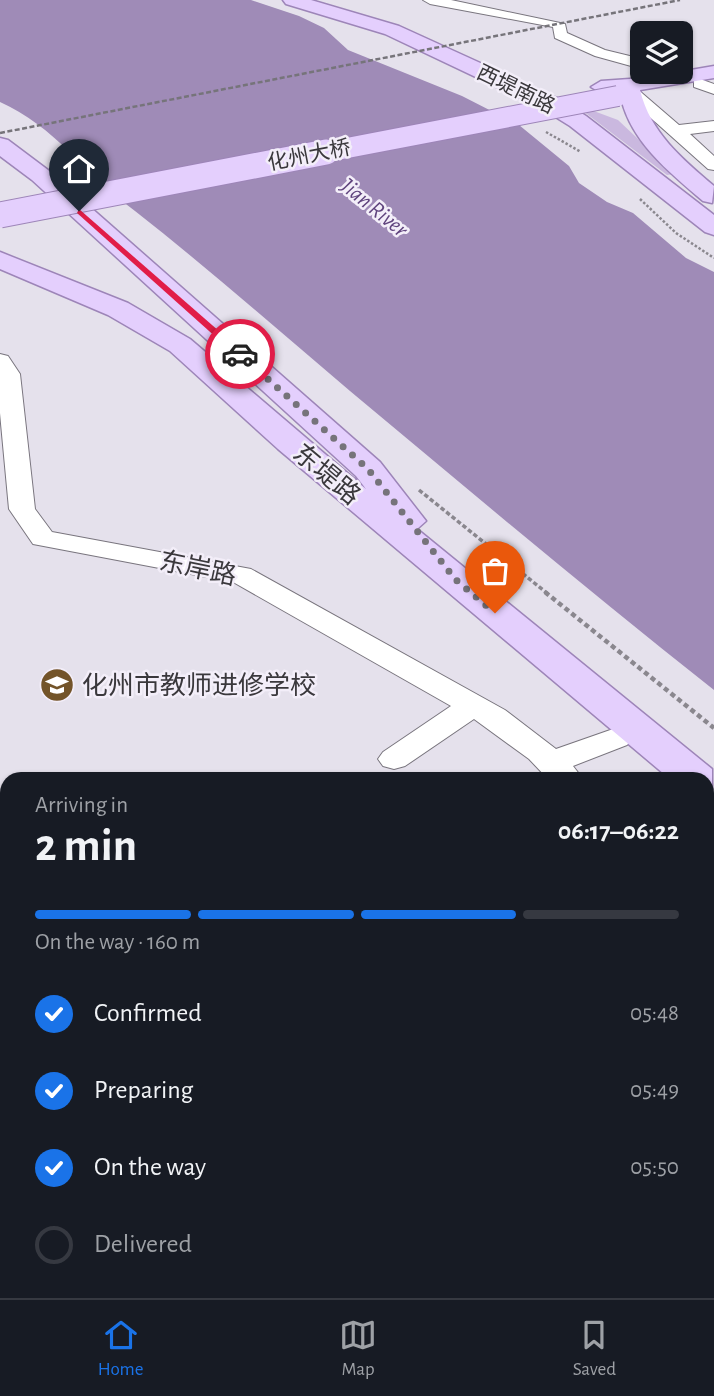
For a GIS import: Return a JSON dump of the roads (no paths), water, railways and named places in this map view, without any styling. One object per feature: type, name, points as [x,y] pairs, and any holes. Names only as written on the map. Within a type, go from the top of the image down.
[{"type":"main road","name":"西堤南路","points":[[303,1],[392,30],[549,103],[578,121],[714,227]]},
{"type":"main road","points":[[709,82],[627,85],[630,100],[647,132],[661,149],[714,197]]},
{"type":"main road","name":"化州大桥","points":[[0,200],[627,85]]},
{"type":"main road","name":"化州大桥","points":[[0,215],[627,85]]},
{"type":"main road","points":[[0,145],[40,175],[227,375]]},
{"type":"main road","points":[[0,157],[164,308],[227,375]]},
{"type":"main road","name":"东堤路","points":[[0,260],[131,316],[227,375],[456,580],[689,772]]},
{"type":"main road","name":"东堤路","points":[[0,271],[103,314],[227,375],[270,447],[656,772]]},
{"type":"main road","points":[[131,316],[164,308]]},
{"type":"street","points":[[430,0],[554,25],[560,35],[627,85],[714,165]]},
{"type":"street","points":[[676,131],[714,126]]},
{"type":"street","name":"东岸路","points":[[0,360],[8,374],[10,491],[43,538],[241,575],[473,705],[518,734],[559,771]]},
{"type":"street","points":[[394,759],[473,705]]},
{"type":"street","points":[[559,771],[616,738]]},
{"type":"water","name":"Jian River","points":[[0,0],[251,0],[299,16],[324,28],[348,50],[462,96],[519,125],[569,166],[579,183],[607,202],[633,213],[686,258],[714,272],[714,690],[350,391],[118,197],[37,124],[0,102]]},
{"type":"railway","points":[[0,133],[680,0]]},
{"type":"place","name":"化州市教师进修学校","points":[[57,685]]}]
